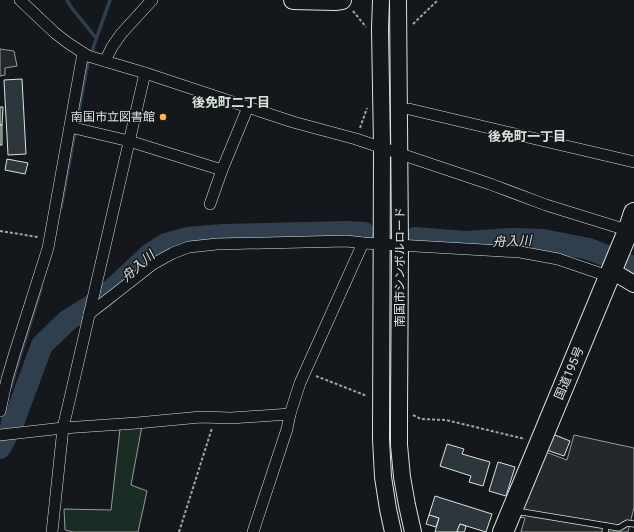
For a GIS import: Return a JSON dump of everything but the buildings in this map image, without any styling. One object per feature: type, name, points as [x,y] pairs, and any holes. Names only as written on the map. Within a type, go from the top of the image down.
[{"type":"highway","name":"国道195号","points":[[503,532],[632,225]]},
{"type":"main road","points":[[293,0],[339,0]]},
{"type":"street","points":[[20,0],[56,33],[88,56],[145,73],[293,122],[382,147],[546,205],[632,225]]},
{"type":"street","points":[[105,61],[122,34],[152,0]]},
{"type":"street","name":"南国市シンボルロード","points":[[382,0],[380,30],[382,147],[380,397],[383,477],[393,532]]},
{"type":"street","name":"南国市シンボルロード","points":[[398,0],[400,154],[399,445],[402,477],[414,532]]},
{"type":"street","points":[[0,411],[7,379],[48,248],[83,53]]},
{"type":"street","points":[[52,532],[63,428],[145,73]]},
{"type":"street","points":[[210,204],[222,170],[248,107]]},
{"type":"street","points":[[409,109],[634,162]]},
{"type":"street","points":[[70,127],[129,142],[222,170]]},
{"type":"street","points":[[90,312],[127,285],[152,264],[188,247],[217,244],[347,240],[363,243],[520,252],[558,259],[602,274],[612,271],[634,284]]},
{"type":"street","points":[[253,532],[287,429],[300,383],[363,243]]},
{"type":"street","points":[[6,435],[63,428],[201,417],[231,418],[290,414]]},
{"type":"lane","points":[[512,510],[605,529],[618,528],[627,524],[634,524]]},
{"type":"path","points":[[339,0],[352,10],[369,30]]},
{"type":"path","points":[[427,11],[438,0]]},
{"type":"path","points":[[356,139],[369,102]]},
{"type":"path","points":[[0,232],[50,238]]},
{"type":"path","points":[[305,372],[366,396],[380,397]]},
{"type":"path","points":[[399,413],[413,415],[421,419],[446,420],[540,443]]},
{"type":"path","points":[[179,532],[215,417]]},
{"type":"green space","points":[[142,426],[131,485],[147,491],[138,532],[73,532],[65,530],[64,509],[111,510],[120,429]]},
{"type":"shaded area","points":[[0,49],[14,51],[17,66],[5,68],[5,75],[0,76]]},
{"type":"shaded area","points":[[574,435],[634,448],[634,507],[628,532],[521,532],[525,518],[515,516],[543,451],[567,460]]},
{"type":"waterway","points":[[67,0],[96,38]]},
{"type":"waterway","points":[[92,51],[110,0]]},
{"type":"waterway","points":[[61,208],[88,62]]},
{"type":"waterway","name":"舟入川","points":[[0,448],[12,426],[42,345],[68,320],[102,299],[150,254],[166,244],[187,238],[223,235],[347,232],[364,233]]},
{"type":"waterway","name":"舟入川","points":[[415,238],[466,242],[511,239],[543,240],[589,249],[607,256]]},
{"type":"waterway","name":"舟入川","points":[[625,263],[634,268]]},
{"type":"waterway","points":[[11,387],[41,288]]},
{"type":"waterway","points":[[1,431],[5,410]]},
{"type":"place","name":"南国市立図書館","points":[[163,117]]},
{"type":"district","name":"後免町二丁目","points":[[231,102]]},
{"type":"district","name":"後免町一丁目","points":[[527,136]]}]
